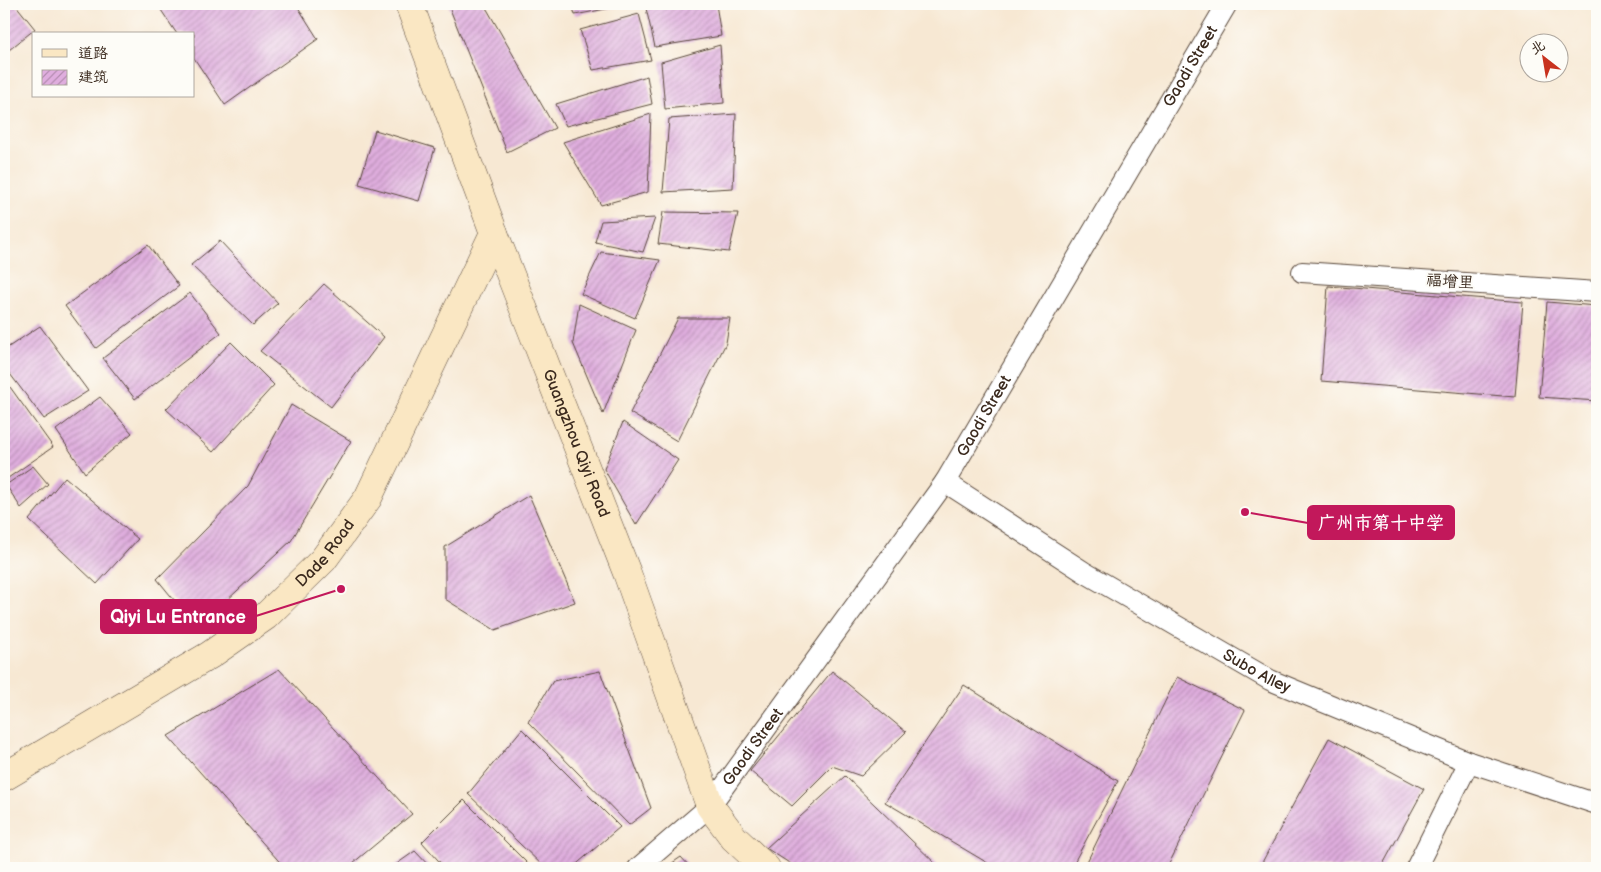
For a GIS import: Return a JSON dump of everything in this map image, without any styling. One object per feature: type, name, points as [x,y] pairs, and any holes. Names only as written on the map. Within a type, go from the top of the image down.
[{"type":"main road","name":"Guangzhou Qiyi Road","points":[[409,4],[494,233],[627,573],[710,806],[734,838],[766,868]]},
{"type":"main road","name":"Dade Road","points":[[4,777],[210,655],[266,616],[322,560],[368,498],[494,233]]},
{"type":"lane","name":"Gaodi Street","points":[[638,868],[710,806],[945,482],[1227,4]]},
{"type":"lane","name":"福增里","points":[[1302,272],[1597,292]]},
{"type":"lane","name":"Subo Alley","points":[[945,482],[1084,572],[1270,680],[1469,762],[1597,804]]},
{"type":"lane","points":[[1416,868],[1469,762]]},
{"type":"building","points":[[4,4],[15,4],[35,29],[4,54]]},
{"type":"building","points":[[157,4],[296,4],[318,39],[225,105],[195,60],[195,32],[176,32]]},
{"type":"building","points":[[448,4],[484,4],[555,128],[507,152]]},
{"type":"building","points":[[572,4],[626,4],[626,5],[575,15]]},
{"type":"building","points":[[645,4],[716,4],[721,36],[655,47]]},
{"type":"building","points":[[639,14],[651,60],[593,70],[580,30]]},
{"type":"building","points":[[720,45],[724,103],[665,109],[661,62]]},
{"type":"building","points":[[647,76],[652,104],[566,126],[556,104]]},
{"type":"building","points":[[651,114],[648,192],[601,205],[563,142]]},
{"type":"building","points":[[736,114],[733,188],[663,192],[669,119]]},
{"type":"building","points":[[375,130],[435,148],[419,201],[359,184]]},
{"type":"building","points":[[663,212],[738,213],[729,252],[658,244]]},
{"type":"building","points":[[655,218],[643,252],[595,242],[601,221]]},
{"type":"building","points":[[220,241],[278,303],[253,325],[191,265]]},
{"type":"building","points":[[148,245],[179,286],[96,348],[65,306]]},
{"type":"building","points":[[601,252],[660,260],[635,318],[581,294]]},
{"type":"building","points":[[324,284],[384,337],[331,407],[260,351]]},
{"type":"building","points":[[1328,286],[1523,302],[1515,397],[1321,381]]},
{"type":"building","points":[[190,293],[221,333],[135,399],[103,358]]},
{"type":"building","points":[[1547,302],[1597,306],[1597,401],[1539,397]]},
{"type":"building","points":[[579,304],[636,330],[603,414],[573,343]]},
{"type":"building","points":[[678,318],[730,318],[726,343],[677,441],[630,413]]},
{"type":"building","points":[[40,326],[88,391],[44,419],[4,366],[4,350]]},
{"type":"building","points":[[231,342],[274,385],[213,452],[166,409]]},
{"type":"building","points":[[5,380],[53,447],[8,478],[4,473]]},
{"type":"building","points":[[100,397],[132,433],[85,473],[56,430]]},
{"type":"building","points":[[291,405],[351,441],[291,541],[197,628],[157,579],[248,486]]},
{"type":"building","points":[[623,422],[678,460],[636,525],[604,469]]},
{"type":"building","points":[[33,466],[48,484],[21,508],[6,485]]},
{"type":"building","points":[[65,477],[138,539],[97,584],[29,520]]},
{"type":"building","points":[[529,495],[575,602],[495,630],[445,599],[445,547]]},
{"type":"building","points":[[279,669],[412,814],[347,868],[285,868],[168,736]]},
{"type":"building","points":[[600,671],[651,808],[629,825],[528,722],[553,681]]},
{"type":"building","points":[[832,671],[906,732],[861,776],[832,766],[792,806],[750,771]]},
{"type":"building","points":[[1177,677],[1245,710],[1167,868],[1084,868]]},
{"type":"building","points":[[964,685],[1118,781],[1071,868],[996,868],[885,802]]},
{"type":"building","points":[[522,729],[620,827],[572,868],[545,868],[468,794]]},
{"type":"building","points":[[1329,738],[1424,789],[1381,868],[1259,868]]},
{"type":"building","points":[[845,776],[940,868],[797,868],[766,848]]},
{"type":"building","points":[[464,800],[532,868],[445,868],[422,842]]},
{"type":"building","points":[[415,851],[431,868],[391,868]]},
{"type":"building","points":[[681,857],[691,868],[665,868]]},
{"type":"place","name":"广州市第十中学","points":[[1245,512]]},
{"type":"place","name":"Qiyi Lu Entrance","points":[[341,589]]}]
